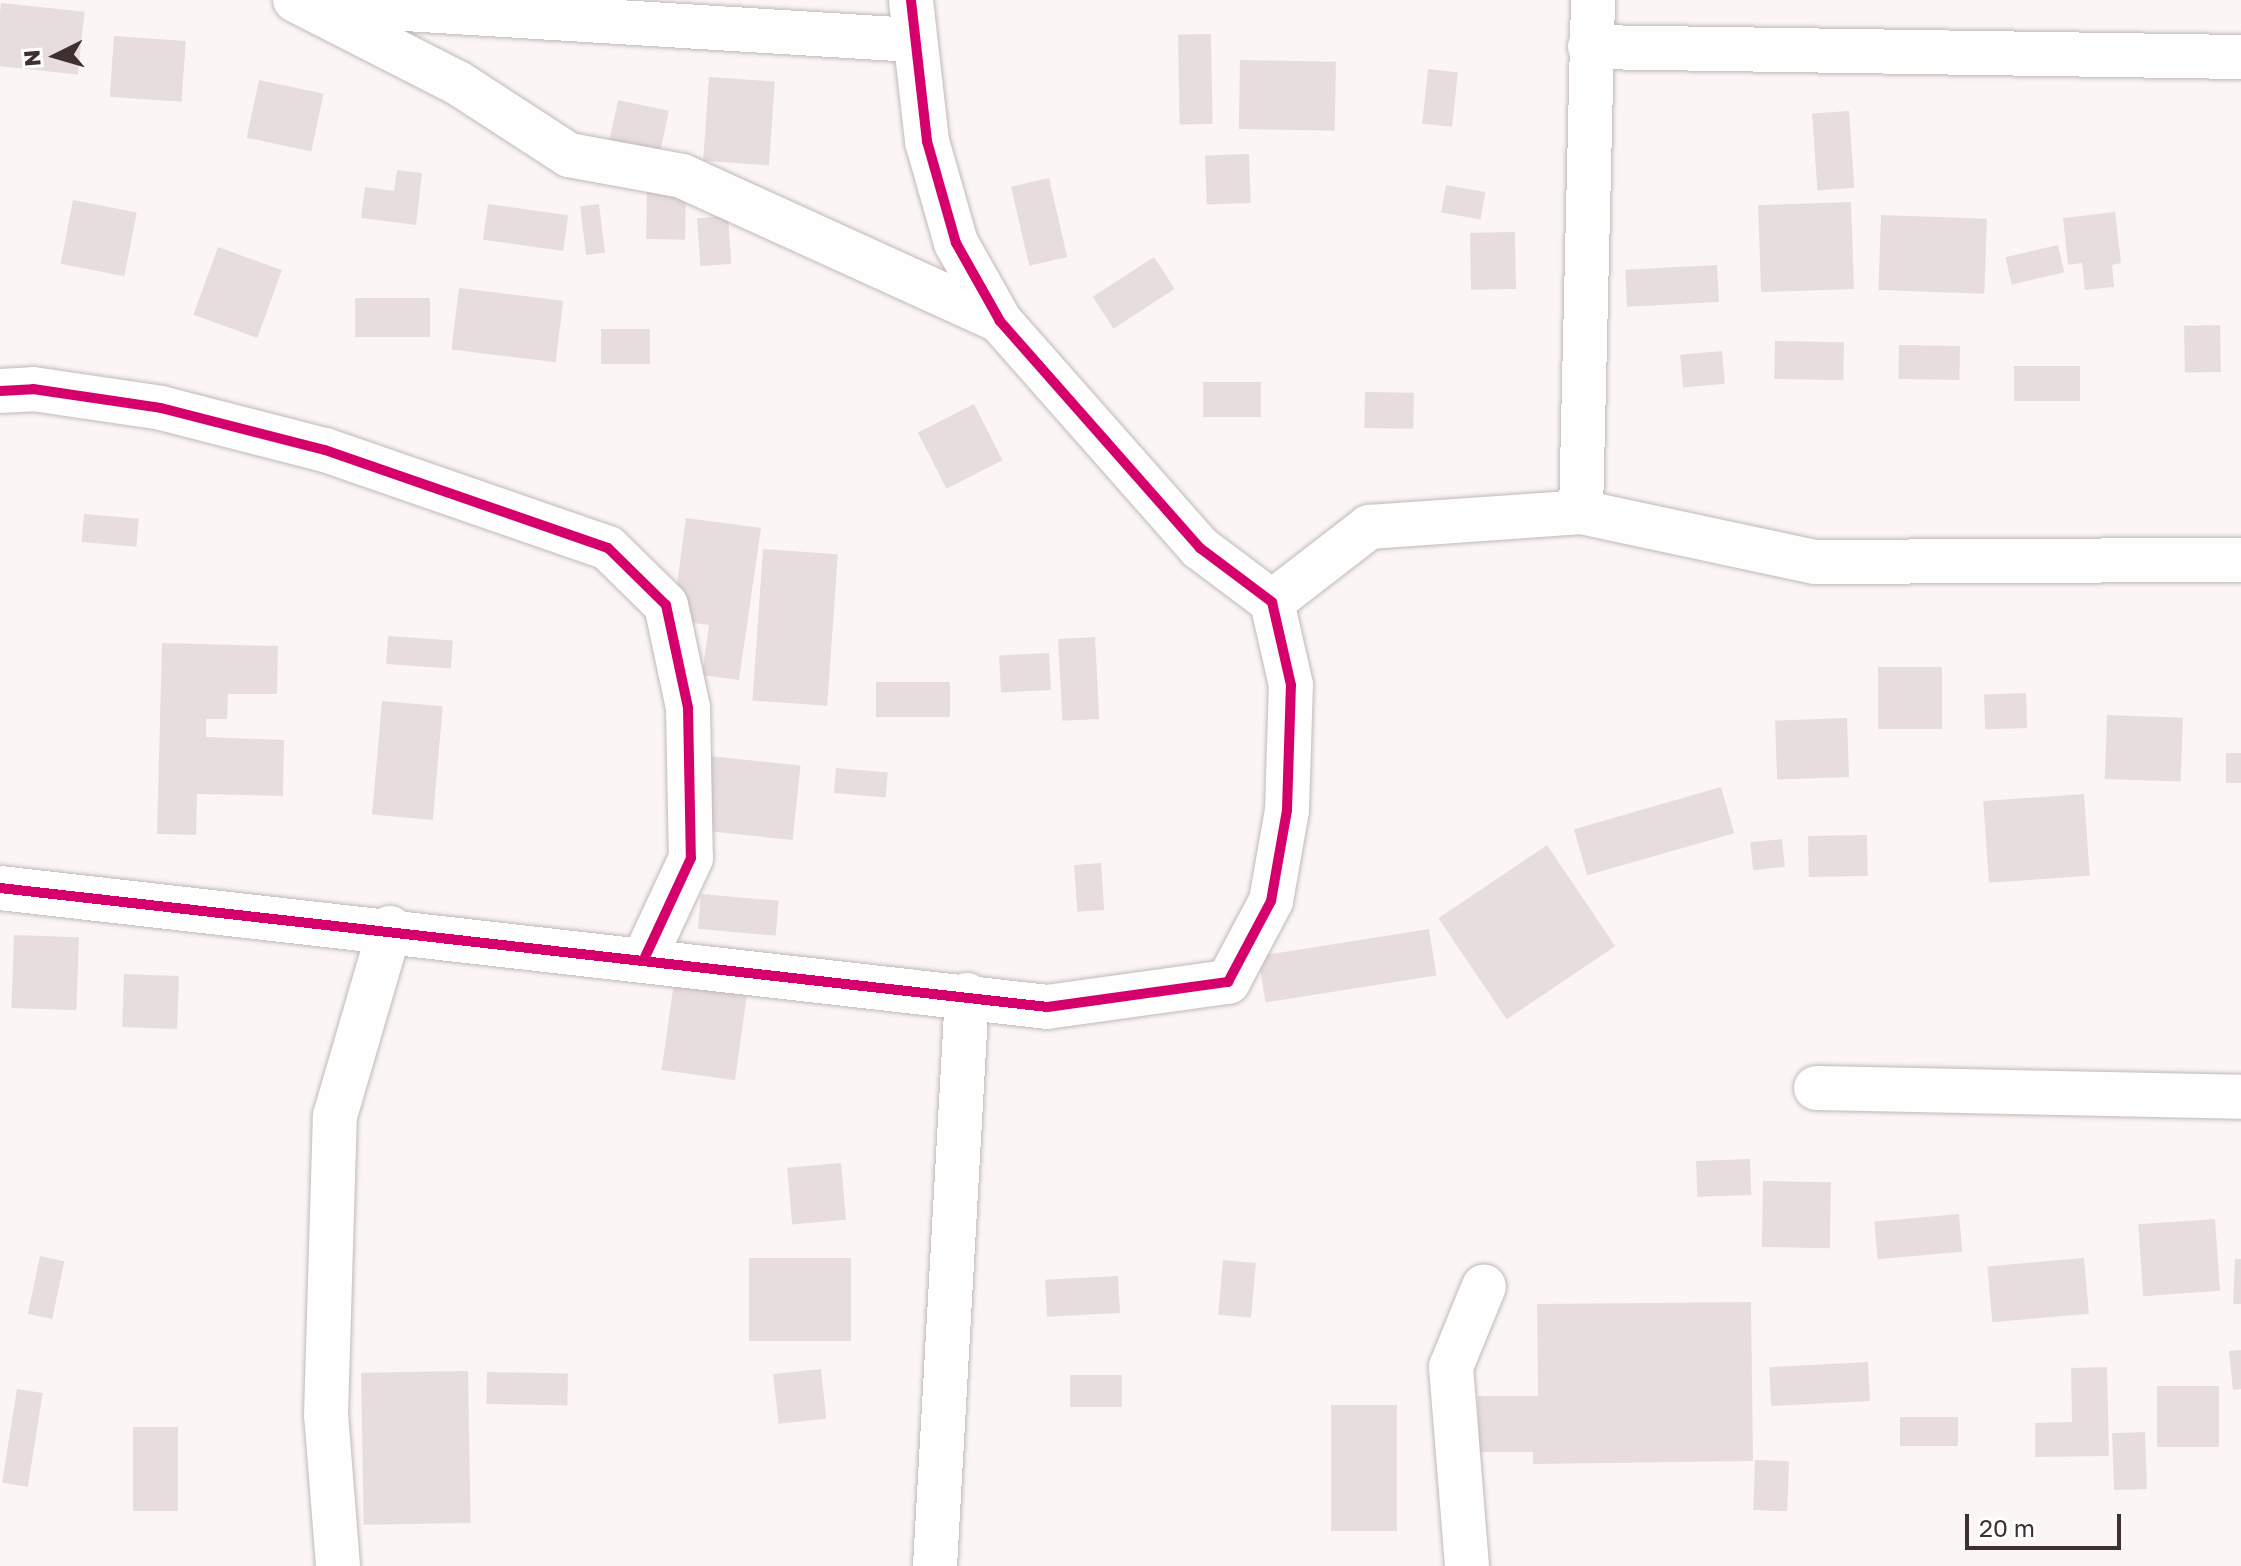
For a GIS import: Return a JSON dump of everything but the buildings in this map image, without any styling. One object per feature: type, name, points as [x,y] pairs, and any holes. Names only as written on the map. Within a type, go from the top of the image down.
[{"type":"street","points":[[1581,512],[1593,0]]},
{"type":"street","points":[[0,888],[390,928],[1047,1007],[1228,982],[1271,901],[1287,810],[1291,685],[1272,602],[1200,548],[1000,321],[956,243],[927,141],[912,20],[302,2]]},
{"type":"street","points":[[302,2],[458,83],[569,155],[682,176],[1000,321]]},
{"type":"street","points":[[1590,47],[2241,57]]},
{"type":"street","points":[[0,391],[33,389],[161,408],[325,450],[608,548],[666,605],[688,708],[691,858],[645,957]]},
{"type":"street","points":[[1272,602],[1369,527],[1581,512],[1815,562],[2241,560]]},
{"type":"street","points":[[338,1566],[326,1415],[335,1116],[390,928]]},
{"type":"street","points":[[935,1566],[967,995]]},
{"type":"street","points":[[1816,1088],[2241,1097]]},
{"type":"street","points":[[1467,1566],[1451,1367],[1484,1286]]},
{"type":"cycle path","points":[[0,888],[1047,1007],[1228,982],[1271,901],[1287,810],[1291,685],[1272,602],[1200,548],[1000,321],[956,243],[927,141],[911,0]]},
{"type":"cycle path","points":[[0,391],[33,389],[161,408],[325,450],[608,548],[666,605],[688,708],[691,858],[645,957]]}]
